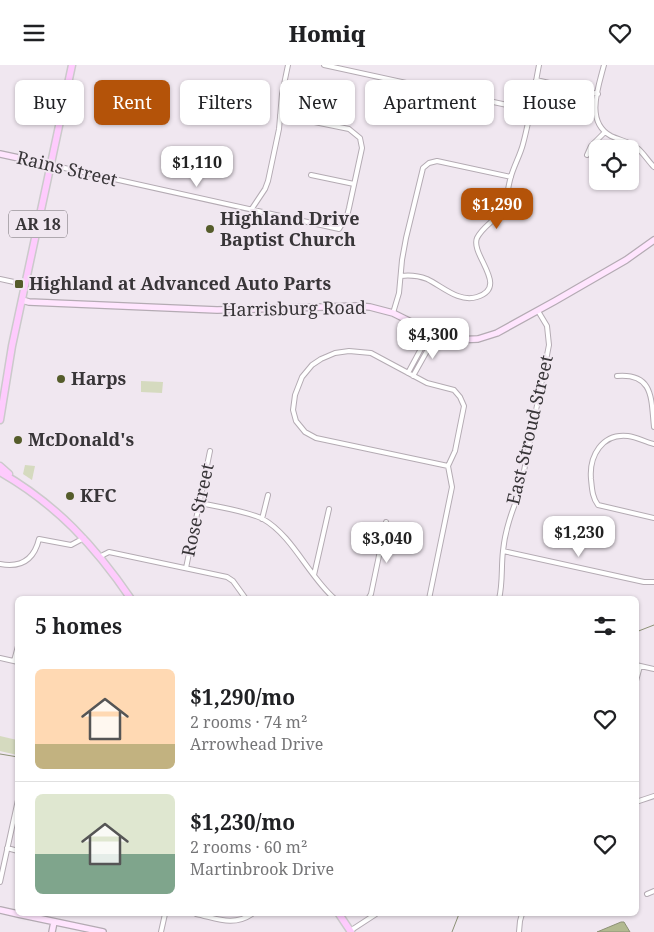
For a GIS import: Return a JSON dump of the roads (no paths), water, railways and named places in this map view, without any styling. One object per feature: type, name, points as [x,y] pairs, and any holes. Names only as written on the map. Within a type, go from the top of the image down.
[{"type":"main road","name":"AR 18","points":[[0,419],[22,300],[72,65]]},
{"type":"main road","name":"Rains Street","points":[[0,154],[51,165]]},
{"type":"main road","name":"Harrisburg Road","points":[[22,300],[29,302],[217,310],[370,307],[393,313],[436,335],[455,340],[478,339],[497,333],[538,311],[626,260],[654,240]]},
{"type":"main road","points":[[0,466],[16,482]]},
{"type":"main road","points":[[0,472],[44,501],[85,538],[129,596]]},
{"type":"main road","points":[[0,480],[16,482]]},
{"type":"main road","points":[[0,910],[15,913]]},
{"type":"main road","points":[[27,916],[103,932]]},
{"type":"main road","points":[[340,916],[350,931]]},
{"type":"main road","points":[[52,932],[54,922]]},
{"type":"street","points":[[285,80],[288,65]]},
{"type":"street","points":[[324,65],[504,104]]},
{"type":"street","points":[[536,80],[540,65]]},
{"type":"street","points":[[604,65],[595,113],[598,123],[605,132],[637,147],[652,161],[654,167]]},
{"type":"street","points":[[594,92],[598,93]]},
{"type":"street","points":[[251,210],[268,181],[278,135],[280,115]]},
{"type":"street","points":[[312,175],[354,184],[362,148],[361,141],[349,129],[329,125]]},
{"type":"street","points":[[401,276],[424,278],[453,294],[469,298],[478,297],[485,292],[489,285],[490,276],[477,248],[476,241],[502,210],[523,144],[527,125]]},
{"type":"street","points":[[587,155],[591,146],[605,132]]},
{"type":"street","points":[[393,313],[399,293],[406,237],[421,172],[426,165],[437,161],[511,177]]},
{"type":"street","name":"Rains Street","points":[[51,165],[339,229],[347,216],[354,184]]},
{"type":"street","points":[[0,279],[14,283]]},
{"type":"street","name":"East Stroud Street","points":[[499,596],[503,551],[511,513],[520,491],[549,345],[548,329],[545,320],[538,311]]},
{"type":"street","points":[[408,373],[430,332]]},
{"type":"street","points":[[413,376],[436,335]]},
{"type":"street","points":[[430,596],[452,487],[448,466],[455,451],[464,403],[454,390],[429,384],[368,352],[349,351],[328,355],[312,365],[302,377],[295,395],[293,410],[294,416],[305,432],[316,438],[448,466]]},
{"type":"street","points":[[617,376],[627,375],[639,379],[648,386],[651,396],[654,427]]},
{"type":"street","points":[[654,444],[627,436],[613,438],[603,443],[596,451],[590,469],[594,497],[598,505],[654,518]]},
{"type":"street","name":"Rose Street","points":[[186,568],[210,451]]},
{"type":"street","points":[[262,519],[268,495]]},
{"type":"street","points":[[200,503],[250,514],[262,519],[278,531],[332,596]]},
{"type":"street","points":[[314,575],[329,509]]},
{"type":"street","points":[[370,596],[386,521]]},
{"type":"street","points":[[0,564],[16,565],[24,562],[30,558],[39,539],[71,545],[85,538]]},
{"type":"street","points":[[503,551],[644,582],[654,582]]},
{"type":"street","points":[[101,557],[110,552],[229,578],[236,584],[244,596]]},
{"type":"street","points":[[0,658],[15,661]]},
{"type":"street","points":[[639,665],[654,669]]},
{"type":"street","points":[[639,801],[654,796]]},
{"type":"street","points":[[0,882],[15,812]]},
{"type":"street","points":[[7,848],[15,850]]},
{"type":"street","points":[[647,894],[654,891]]},
{"type":"street","points":[[161,932],[164,916]]},
{"type":"street","points":[[204,916],[228,922],[238,921],[246,916]]},
{"type":"street","points":[[350,931],[373,916]]},
{"type":"street","points":[[519,932],[521,916]]},
{"type":"waterway","points":[[639,631],[654,625]]},
{"type":"waterway","points":[[0,754],[15,756]]},
{"type":"waterway","points":[[452,932],[458,916]]},
{"type":"place","name":"Highland Drive Baptist Church","points":[[210,229]]},
{"type":"place","name":"Highland at Advanced Auto Parts","points":[[19,284]]},
{"type":"place","name":"Harps","points":[[61,379]]},
{"type":"place","name":"McDonald's","points":[[18,440]]},
{"type":"place","name":"KFC","points":[[70,496]]}]
